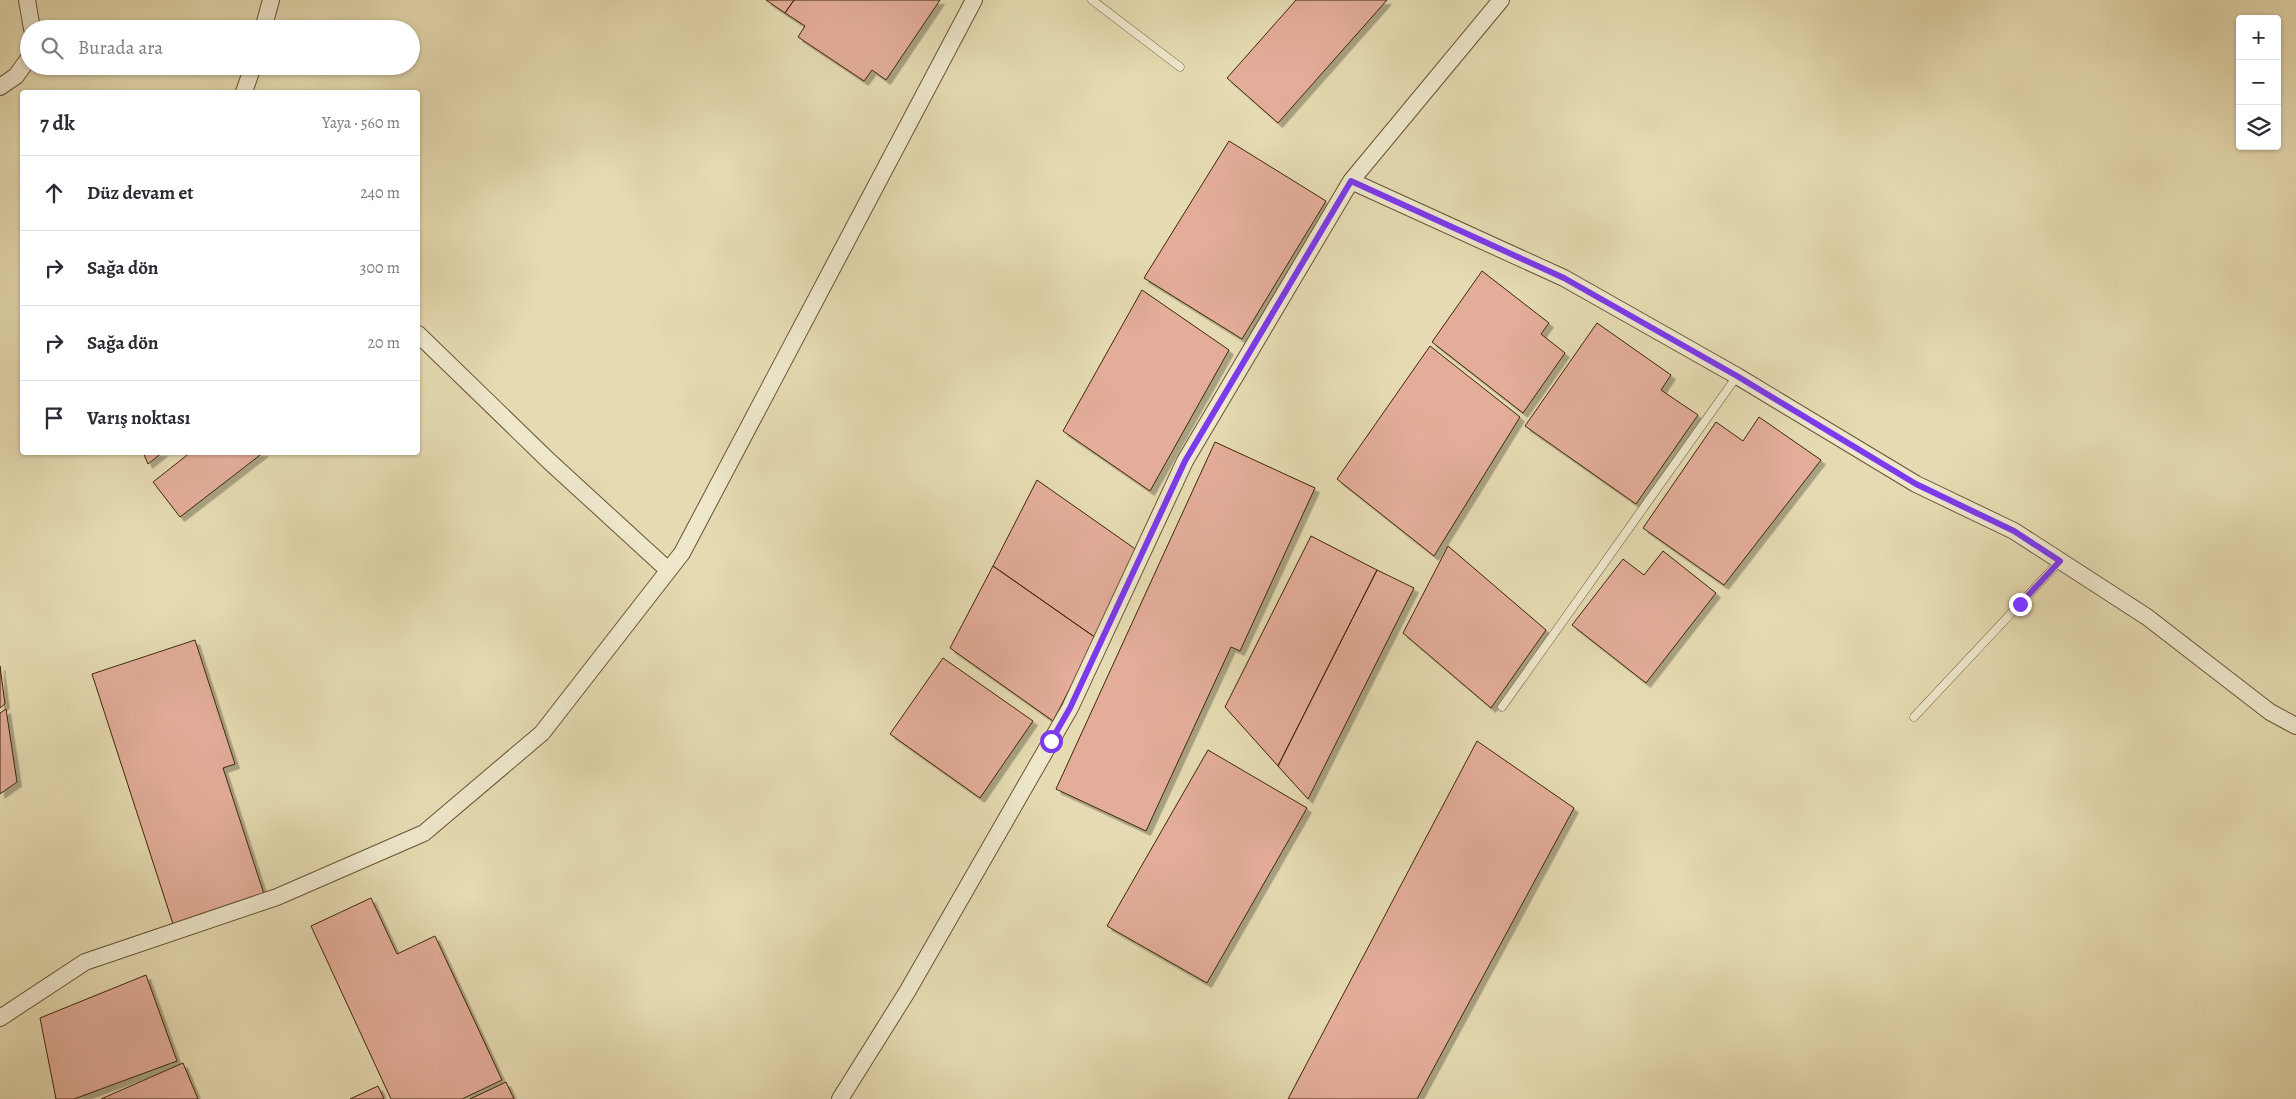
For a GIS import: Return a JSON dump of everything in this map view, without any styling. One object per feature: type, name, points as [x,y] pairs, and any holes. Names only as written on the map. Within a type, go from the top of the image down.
[{"type":"street","points":[[27,0],[30,20]]},
{"type":"street","points":[[265,20],[271,0]]},
{"type":"street","points":[[0,1018],[85,962],[277,897],[424,833],[542,733],[682,553],[974,0]]},
{"type":"street","points":[[840,1099],[907,992],[1070,708],[1185,461],[1351,181],[1501,0]]},
{"type":"street","points":[[0,87],[16,76],[20,70]]},
{"type":"street","points":[[245,90],[250,75]]},
{"type":"street","points":[[1351,181],[1564,278],[1737,376],[1916,484],[2014,531],[2147,617],[2270,712],[2296,726]]},
{"type":"street","points":[[420,336],[550,462],[668,570]]},
{"type":"lane","points":[[1092,0],[1180,67]]},
{"type":"lane","points":[[1502,707],[1737,376]]},
{"type":"lane","points":[[1914,717],[2060,561]]},
{"type":"building","points":[[766,0],[794,0],[785,13]]},
{"type":"building","points":[[794,0],[940,0],[886,80],[872,70],[864,81],[798,37],[805,26],[785,13]]},
{"type":"building","points":[[1296,0],[1387,0],[1278,123],[1227,78]]},
{"type":"building","points":[[1229,141],[1326,201],[1242,339],[1144,278]]},
{"type":"building","points":[[1482,271],[1549,323],[1541,334],[1565,353],[1523,413],[1432,342]]},
{"type":"building","points":[[1142,290],[1229,350],[1150,491],[1063,431]]},
{"type":"building","points":[[1597,323],[1671,375],[1661,390],[1698,415],[1636,504],[1525,426]]},
{"type":"building","points":[[1430,346],[1520,417],[1434,556],[1337,479]]},
{"type":"building","points":[[1759,417],[1821,460],[1724,585],[1643,528],[1716,422],[1743,441]]},
{"type":"building","points":[[1215,442],[1315,488],[1240,651],[1231,647],[1146,831],[1056,789]]},
{"type":"building","points":[[144,455],[159,455],[148,464]]},
{"type":"building","points":[[187,455],[260,455],[180,517],[153,482]]},
{"type":"building","points":[[1037,480],[1141,553],[1096,638],[993,566]]},
{"type":"building","points":[[1311,536],[1377,570],[1278,766],[1225,707]]},
{"type":"building","points":[[1448,546],[1546,630],[1491,708],[1403,633]]},
{"type":"building","points":[[1663,551],[1716,593],[1646,683],[1572,625],[1623,559],[1644,575]]},
{"type":"building","points":[[993,566],[1096,638],[1053,721],[950,648]]},
{"type":"building","points":[[1377,570],[1414,588],[1308,799],[1278,766]]},
{"type":"building","points":[[195,640],[235,764],[223,768],[264,894],[173,924],[92,674]]},
{"type":"building","points":[[943,658],[1033,721],[980,798],[890,734]]},
{"type":"building","points":[[0,666],[5,704],[0,708]]},
{"type":"building","points":[[6,709],[17,782],[0,794],[0,713]]},
{"type":"building","points":[[1477,741],[1574,808],[1417,1099],[1288,1099]]},
{"type":"building","points":[[1208,750],[1307,808],[1207,983],[1107,926]]},
{"type":"building","points":[[371,898],[397,954],[435,936],[502,1080],[462,1099],[391,1099],[311,926]]},
{"type":"building","points":[[146,975],[177,1061],[74,1099],[56,1099],[40,1018]]},
{"type":"building","points":[[183,1063],[198,1099],[101,1099]]},
{"type":"building","points":[[506,1082],[514,1099],[470,1099]]},
{"type":"building","points":[[378,1086],[384,1099],[350,1099]]},
{"type":"route","points":[[1051,741],[1070,708],[1185,461],[1351,181],[1564,278],[1737,376],[1916,484],[2014,531],[2060,561],[2020,604]]}]
